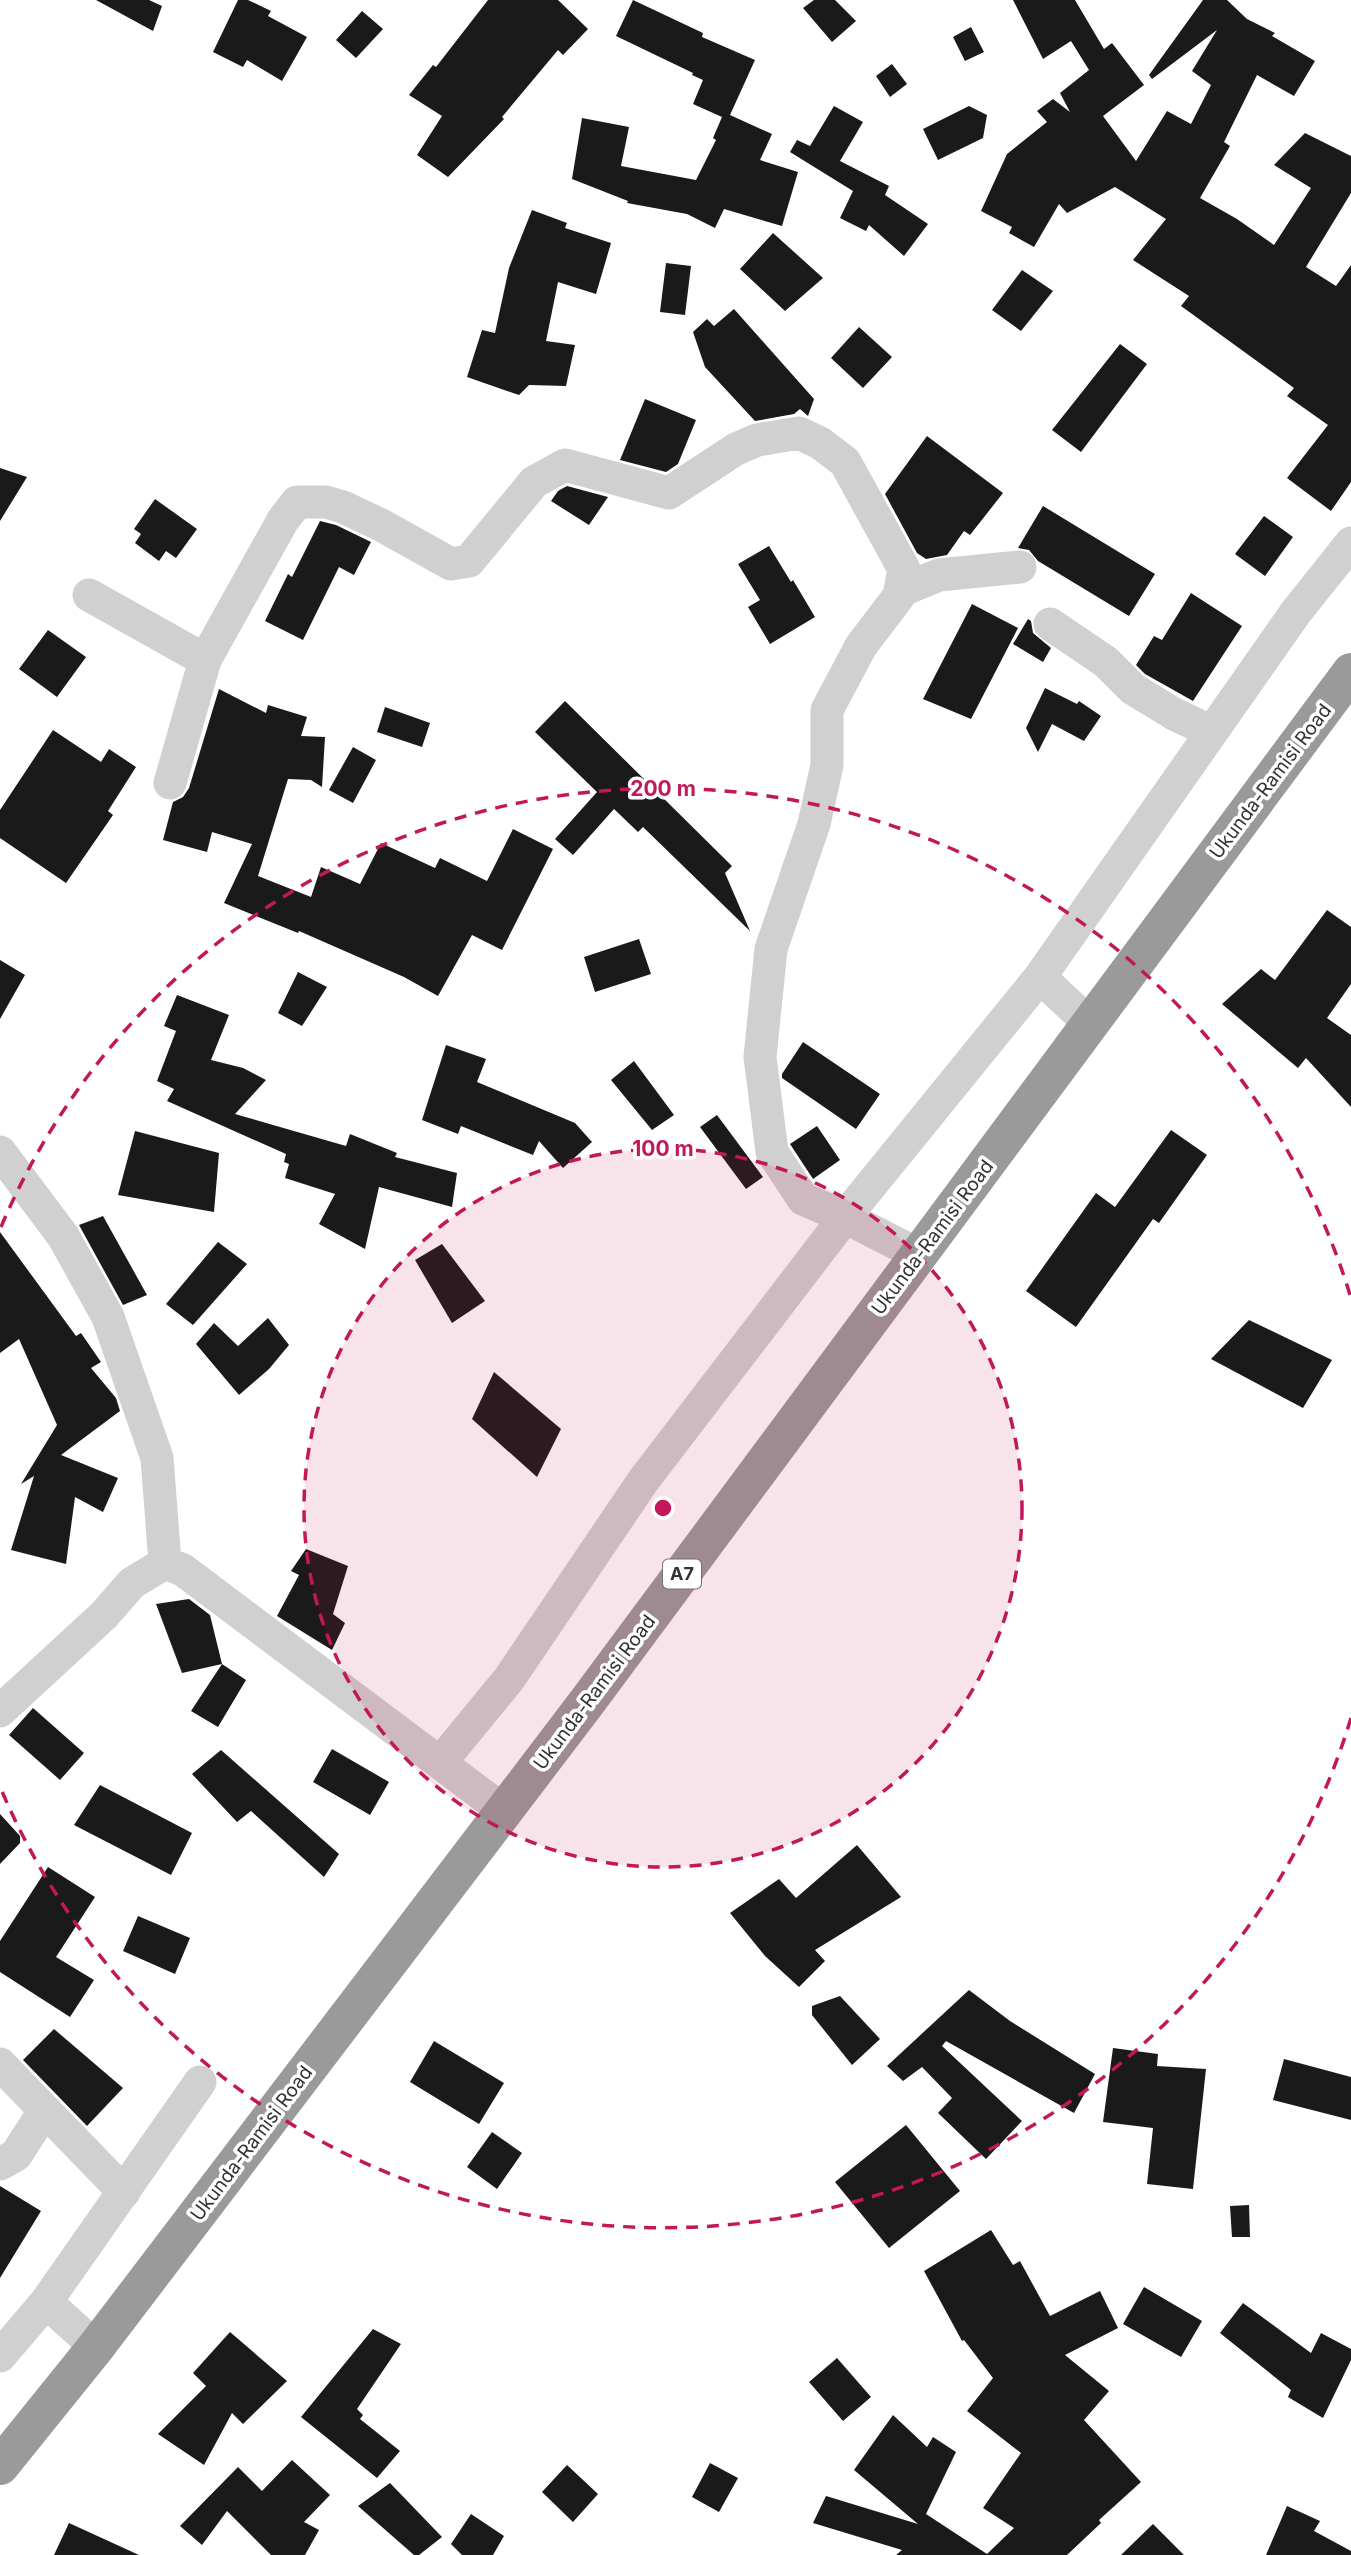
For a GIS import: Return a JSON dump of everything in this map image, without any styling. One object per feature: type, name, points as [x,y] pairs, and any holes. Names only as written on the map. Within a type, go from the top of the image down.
[{"type":"highway","name":"Ukunda-Ramisi Road","points":[[0,2466],[96,2347],[504,1811],[1351,672]]},
{"type":"street","points":[[170,783],[205,660],[283,520],[297,502],[326,502],[343,507],[381,524],[451,564],[469,561],[534,482],[565,465],[669,493],[736,449],[757,440],[799,433],[820,443],[845,462],[904,569],[899,596],[860,646],[827,710],[827,765],[814,824],[771,949],[760,1057],[772,1152],[803,1199],[919,1255]]},
{"type":"street","points":[[440,1763],[509,1679],[643,1481],[845,1217],[1040,977],[1296,612],[1351,543]]},
{"type":"street","points":[[900,591],[939,575],[1020,567]]},
{"type":"street","points":[[89,595],[205,660]]},
{"type":"street","points":[[1050,624],[1106,662],[1133,689],[1174,714],[1212,732]]},
{"type":"street","points":[[1040,977],[1090,1024]]},
{"type":"street","points":[[0,1152],[63,1236],[108,1317],[157,1458],[165,1563]]},
{"type":"street","points":[[0,1711],[104,1615],[132,1583],[165,1563]]},
{"type":"street","points":[[165,1563],[183,1570],[504,1811]]},
{"type":"street","points":[[0,2064],[124,2192]]},
{"type":"street","points":[[0,2356],[46,2302],[200,2082]]},
{"type":"street","points":[[0,2164],[16,2155],[45,2110]]},
{"type":"street","points":[[46,2302],[96,2347]]},
{"type":"building","points":[[96,0],[149,0],[162,6],[153,31]]},
{"type":"building","points":[[238,0],[248,0],[271,11],[268,16],[307,37],[282,81],[247,60],[243,67],[213,52]]},
{"type":"building","points":[[488,0],[558,0],[588,29],[563,55],[558,50],[502,117],[504,119],[448,177],[417,155],[442,116],[409,95],[433,65],[436,67]]},
{"type":"building","points":[[633,0],[703,33],[702,37],[755,60],[730,115],[772,134],[760,160],[798,172],[782,226],[724,209],[715,228],[687,214],[627,203],[628,201],[572,179],[582,118],[629,127],[621,166],[696,180],[716,140],[713,138],[722,117],[693,104],[703,80],[616,36]]},
{"type":"building","points":[[814,0],[835,0],[856,21],[832,42],[803,8]]},
{"type":"building","points":[[1013,0],[1075,0],[1104,49],[1112,43],[1144,85],[1103,116],[1136,161],[1167,111],[1191,124],[1211,85],[1192,71],[1217,30],[1152,79],[1149,75],[1203,0],[1227,0],[1247,19],[1275,33],[1272,36],[1315,61],[1294,96],[1257,75],[1224,142],[1230,146],[1200,198],[1237,219],[1274,245],[1311,188],[1274,165],[1305,133],[1351,156],[1351,193],[1306,267],[1336,286],[1351,265],[1351,482],[1331,511],[1287,478],[1328,425],[1287,396],[1294,388],[1181,306],[1189,296],[1133,260],[1166,219],[1115,187],[1067,213],[1059,204],[1034,247],[1009,233],[1012,227],[981,211],[1007,154],[1047,122],[1037,111],[1053,99],[1070,112],[1060,93],[1089,70],[1071,41],[1043,59]]},
{"type":"building","points":[[362,11],[383,29],[356,58],[336,40]]},
{"type":"building","points":[[971,27],[984,52],[965,61],[953,37]]},
{"type":"building","points":[[892,64],[907,84],[890,97],[876,76]]},
{"type":"building","points":[[834,106],[863,122],[840,161],[889,186],[885,195],[928,224],[904,256],[869,225],[866,231],[840,218],[853,191],[790,152],[797,140],[810,146]]},
{"type":"building","points":[[969,106],[987,115],[983,138],[938,160],[923,129]]},
{"type":"building","points":[[532,210],[567,223],[565,228],[611,243],[596,294],[558,282],[546,341],[575,345],[566,386],[529,385],[519,395],[467,377],[482,330],[495,333],[509,268]]},
{"type":"building","points":[[773,233],[823,278],[785,311],[740,269]]},
{"type":"building","points":[[666,263],[691,266],[685,315],[660,312]]},
{"type":"building","points":[[1022,270],[1053,291],[1021,331],[992,310]]},
{"type":"building","points":[[734,309],[814,399],[808,416],[800,409],[794,414],[755,421],[705,367],[693,332],[707,319],[714,326]]},
{"type":"building","points":[[859,327],[892,357],[863,388],[831,358]]},
{"type":"building","points":[[1120,344],[1147,364],[1081,452],[1052,430]]},
{"type":"building","points":[[645,399],[696,420],[678,464],[666,472],[620,460]]},
{"type":"building","points":[[927,436],[1003,493],[970,535],[964,531],[947,555],[926,559],[917,553],[885,494]]},
{"type":"building","points":[[0,468],[27,477],[0,521]]},
{"type":"building","points":[[567,486],[608,497],[589,525],[551,501],[558,491]]},
{"type":"building","points":[[155,499],[197,529],[176,558],[166,551],[159,561],[135,543],[141,534],[134,529]]},
{"type":"building","points":[[1043,506],[1155,574],[1129,616],[1038,561],[1029,550],[1018,548]]},
{"type":"building","points":[[1264,516],[1293,537],[1265,576],[1235,554]]},
{"type":"building","points":[[320,521],[336,525],[371,542],[354,575],[339,567],[303,640],[265,621],[288,574],[292,577]]},
{"type":"building","points":[[769,546],[815,617],[770,644],[748,607],[760,600],[738,564]]},
{"type":"building","points":[[1191,593],[1242,626],[1193,701],[1145,674],[1136,665],[1154,636],[1162,640]]},
{"type":"building","points":[[972,604],[1018,628],[971,719],[923,699]]},
{"type":"building","points":[[1028,619],[1031,621],[1033,633],[1051,648],[1043,662],[1013,644]]},
{"type":"building","points":[[48,630],[86,657],[57,697],[19,669]]},
{"type":"building","points":[[1045,688],[1077,704],[1079,701],[1101,716],[1084,741],[1052,724],[1038,752],[1026,728]]},
{"type":"building","points":[[219,689],[266,713],[268,705],[307,717],[301,736],[325,737],[322,787],[311,780],[288,779],[258,876],[311,897],[321,867],[360,884],[381,843],[435,868],[440,858],[487,881],[513,829],[553,849],[502,950],[472,935],[438,996],[404,977],[299,931],[298,933],[224,903],[252,844],[212,832],[207,852],[163,840],[173,802],[183,797],[189,788]]},
{"type":"building","points":[[565,701],[732,866],[725,873],[750,931],[643,827],[638,832],[614,809],[573,855],[555,839],[597,792],[535,732]]},
{"type":"building","points":[[385,707],[430,723],[422,747],[377,732]]},
{"type":"building","points":[[53,730],[101,762],[109,749],[136,767],[108,811],[113,815],[66,883],[0,838],[0,810]]},
{"type":"building","points":[[353,747],[376,760],[353,803],[329,790]]},
{"type":"building","points":[[1327,910],[1351,927],[1351,984],[1327,1018],[1351,1035],[1351,1107],[1306,1058],[1298,1068],[1222,1004],[1261,969],[1275,980]]},
{"type":"building","points":[[639,939],[651,974],[595,992],[584,957]]},
{"type":"building","points":[[0,960],[25,975],[0,1019]]},
{"type":"building","points":[[298,972],[327,987],[302,1026],[278,1013]]},
{"type":"building","points":[[177,995],[229,1015],[211,1060],[243,1068],[266,1080],[235,1114],[346,1146],[350,1134],[397,1153],[395,1157],[457,1173],[452,1207],[379,1187],[365,1249],[319,1224],[335,1194],[285,1178],[289,1164],[284,1162],[286,1154],[167,1101],[174,1089],[157,1081],[176,1031],[164,1026]]},
{"type":"building","points":[[803,1042],[880,1094],[856,1129],[782,1078]]},
{"type":"building","points":[[446,1045],[486,1059],[477,1082],[575,1123],[592,1142],[563,1168],[539,1141],[533,1155],[461,1126],[458,1134],[422,1120]]},
{"type":"building","points":[[634,1061],[674,1115],[652,1130],[611,1080]]},
{"type":"building","points":[[717,1115],[763,1177],[746,1189],[700,1127]]},
{"type":"building","points":[[817,1126],[840,1160],[813,1179],[790,1144]]},
{"type":"building","points":[[1171,1130],[1207,1155],[1159,1223],[1153,1219],[1076,1327],[1026,1291],[1096,1193],[1115,1207]]},
{"type":"building","points":[[135,1131],[219,1153],[214,1212],[118,1195]]},
{"type":"building","points":[[103,1216],[147,1295],[123,1305],[79,1225]]},
{"type":"building","points":[[0,1232],[76,1336],[81,1333],[101,1362],[91,1368],[116,1398],[120,1411],[61,1455],[118,1478],[103,1512],[75,1497],[66,1564],[11,1550],[34,1476],[21,1484],[57,1425],[19,1339],[0,1353]]},
{"type":"building","points":[[218,1242],[247,1264],[193,1325],[166,1304]]},
{"type":"building","points":[[442,1244],[485,1301],[452,1323],[415,1260]]},
{"type":"building","points":[[268,1318],[289,1345],[269,1369],[239,1395],[196,1344],[214,1323],[238,1346]]},
{"type":"building","points":[[1249,1320],[1332,1360],[1303,1408],[1211,1359]]},
{"type":"building","points":[[494,1372],[561,1429],[537,1477],[472,1419]]},
{"type":"building","points":[[306,1549],[348,1566],[333,1614],[345,1623],[332,1650],[277,1616],[299,1575],[291,1571]]},
{"type":"building","points":[[189,1599],[210,1615],[222,1664],[182,1673],[156,1604]]},
{"type":"building","points":[[222,1664],[246,1680],[218,1727],[191,1711]]},
{"type":"building","points":[[33,1708],[84,1753],[60,1780],[9,1735]]},
{"type":"building","points":[[332,1749],[389,1782],[370,1815],[313,1782]]},
{"type":"building","points":[[221,1750],[339,1854],[324,1877],[251,1811],[237,1822],[192,1774]]},
{"type":"building","points":[[100,1785],[192,1833],[171,1875],[74,1825]]},
{"type":"building","points":[[0,1814],[20,1836],[20,1843],[0,1864]]},
{"type":"building","points":[[857,1845],[901,1897],[815,1950],[825,1961],[799,1987],[765,1956],[730,1913],[779,1879],[796,1898]]},
{"type":"building","points":[[48,1867],[95,1897],[56,1957],[94,1980],[70,2017],[0,1972],[0,1941]]},
{"type":"building","points":[[138,1916],[190,1938],[175,1974],[123,1951]]},
{"type":"building","points":[[969,1990],[1010,2021],[1095,2074],[1074,2113],[946,2041],[942,2046],[1022,2121],[986,2159],[938,2113],[952,2098],[922,2067],[903,2081],[887,2066]]},
{"type":"building","points":[[840,1996],[880,2039],[852,2065],[812,2015],[812,2006]]},
{"type":"building","points":[[54,2029],[123,2088],[87,2126],[23,2060]]},
{"type":"building","points":[[434,2041],[504,2083],[479,2124],[410,2082]]},
{"type":"building","points":[[1113,2048],[1158,2054],[1157,2066],[1206,2069],[1193,2189],[1147,2184],[1153,2128],[1103,2122]]},
{"type":"building","points":[[1284,2059],[1351,2077],[1351,2120],[1273,2100]]},
{"type":"building","points":[[906,2125],[960,2191],[889,2248],[835,2182]]},
{"type":"building","points":[[492,2132],[522,2153],[497,2189],[467,2167]]},
{"type":"building","points":[[0,2186],[41,2211],[0,2278]]},
{"type":"building","points":[[1249,2205],[1250,2237],[1232,2237],[1230,2206]]},
{"type":"building","points":[[991,2230],[1013,2265],[1020,2261],[1050,2316],[1100,2291],[1118,2328],[1065,2355],[1109,2391],[1084,2420],[1141,2482],[1099,2520],[1101,2523],[1067,2555],[896,2555],[902,2550],[813,2523],[826,2496],[918,2524],[854,2470],[893,2415],[927,2447],[933,2437],[956,2452],[926,2514],[987,2554],[1014,2528],[983,2508],[1021,2453],[967,2411],[993,2378],[964,2340],[962,2341],[924,2271]]},
{"type":"building","points":[[1144,2287],[1202,2321],[1181,2357],[1123,2324]]},
{"type":"building","points":[[1243,2303],[1311,2353],[1321,2333],[1351,2349],[1351,2360],[1323,2418],[1288,2397],[1291,2390],[1220,2333]]},
{"type":"building","points":[[373,2329],[401,2344],[357,2409],[363,2415],[360,2419],[400,2451],[377,2478],[301,2417]]},
{"type":"building","points":[[230,2332],[287,2381],[243,2424],[232,2413],[204,2465],[158,2434],[206,2386],[193,2373]]},
{"type":"building","points":[[837,2358],[871,2397],[843,2421],[809,2382]]},
{"type":"building","points":[[292,2460],[330,2495],[304,2522],[319,2530],[305,2555],[271,2555],[227,2511],[202,2545],[180,2526],[238,2467],[262,2491]]},
{"type":"building","points":[[710,2463],[738,2478],[719,2512],[692,2497]]},
{"type":"building","points":[[567,2465],[598,2494],[573,2522],[542,2492]]},
{"type":"building","points":[[390,2483],[442,2537],[419,2555],[414,2555],[358,2506]]},
{"type":"building","points":[[1287,2506],[1320,2521],[1314,2531],[1351,2551],[1351,2555],[1266,2555]]},
{"type":"building","points":[[471,2514],[504,2536],[493,2555],[462,2555],[451,2544]]},
{"type":"building","points":[[69,2523],[139,2555],[54,2555]]},
{"type":"building","points":[[1153,2524],[1184,2555],[1121,2555]]}]
